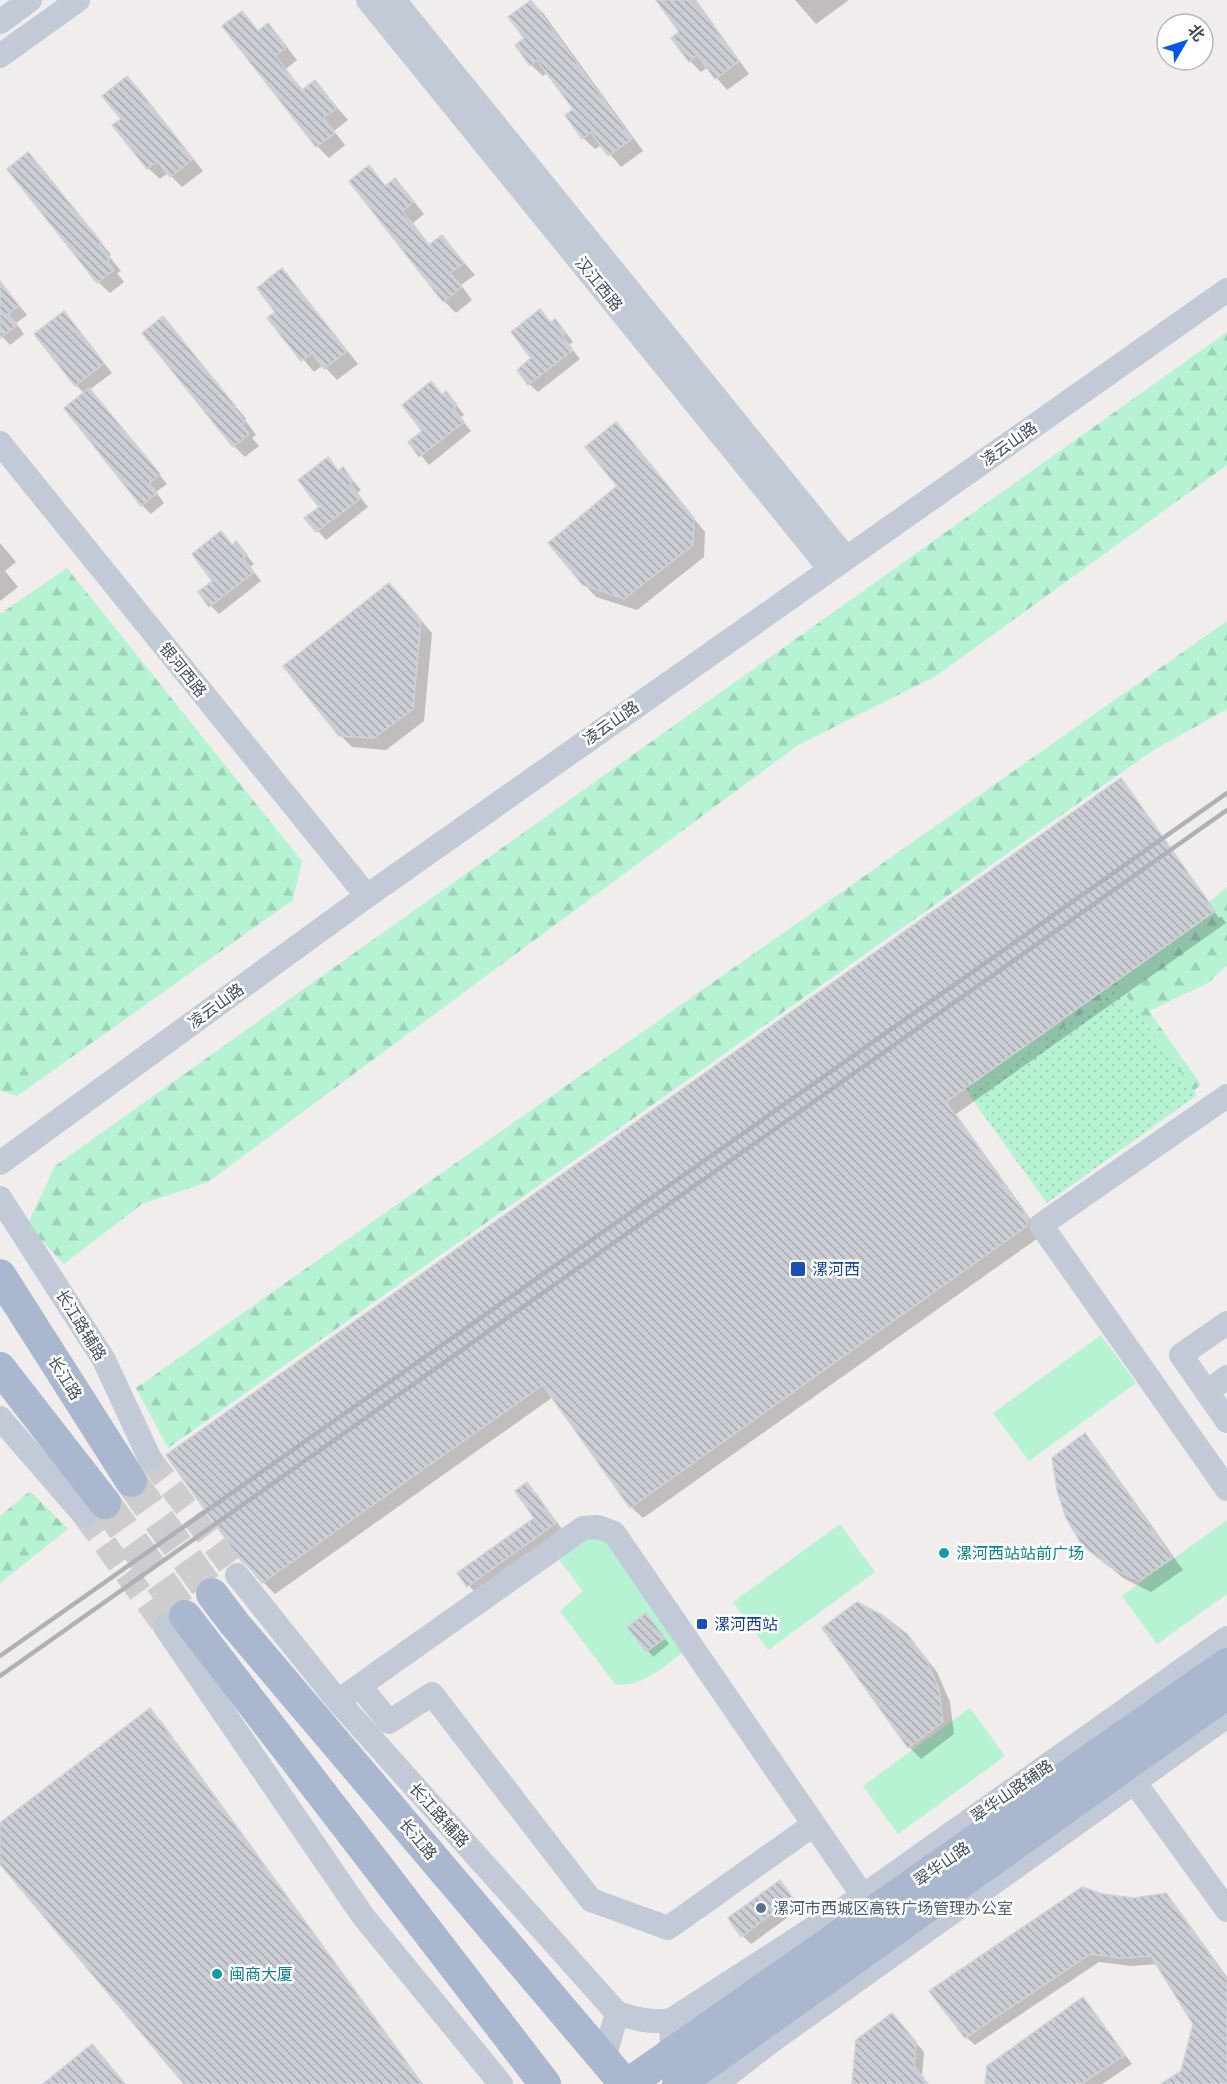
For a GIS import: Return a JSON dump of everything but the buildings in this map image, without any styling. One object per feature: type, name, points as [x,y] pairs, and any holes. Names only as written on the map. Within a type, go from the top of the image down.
[{"type":"main road","name":"长江路","points":[[0,1275],[141,1470]]},
{"type":"main road","points":[[0,1368],[94,1509]]},
{"type":"main road","name":"长江路","points":[[212,1594],[234,1623],[627,2084]]},
{"type":"main road","points":[[175,1621],[545,2084]]},
{"type":"main road","name":"翠华山路","points":[[679,2072],[1227,1664]]},
{"type":"main road","name":"翠华山路","points":[[627,2084],[679,2072],[1129,1775],[1227,1693]]},
{"type":"street","points":[[0,22],[30,0]]},
{"type":"street","points":[[0,56],[78,0]]},
{"type":"street","name":"汉江西路","points":[[368,0],[838,564]]},
{"type":"street","name":"汉江西路","points":[[394,0],[838,564]]},
{"type":"street","name":"凌云山路","points":[[0,1163],[367,896],[1227,290]]},
{"type":"street","name":"银河西路","points":[[0,443],[367,896]]},
{"type":"street","points":[[1227,1096],[1041,1225],[1227,1489]]},
{"type":"street","name":"长江路辅路","points":[[0,1198],[104,1360],[141,1470]]},
{"type":"street","points":[[1227,1323],[1181,1355],[1227,1421]]},
{"type":"street","points":[[1207,1392],[1227,1377]]},
{"type":"street","points":[[0,1418],[94,1509]]},
{"type":"street","points":[[338,1701],[583,1528],[598,1527],[614,1533],[863,1896]]},
{"type":"street","name":"长江路辅路","points":[[237,1575],[338,1701],[616,2013]]},
{"type":"street","points":[[175,1621],[363,1916],[501,2084]]},
{"type":"street","name":"翠华山路辅路","points":[[671,2020],[863,1896],[1227,1638]]},
{"type":"street","points":[[360,1686],[389,1722],[432,1694],[591,1900],[668,1928],[813,1825]]},
{"type":"street","points":[[604,2059],[616,2013],[640,2021],[671,2020],[679,2072],[719,2083],[769,2043],[1129,1775],[1227,1716]]},
{"type":"street","points":[[1129,1775],[1227,1910]]},
{"type":"green space","points":[[1227,332],[1227,465],[936,676],[798,745],[208,1182],[142,1204],[64,1264],[27,1225],[55,1166]]},
{"type":"green space","points":[[67,568],[302,861],[293,900],[17,1096],[0,1091],[0,614]]},
{"type":"green space","points":[[1227,621],[1227,709],[1152,751],[168,1448],[136,1388]]},
{"type":"green space","points":[[1227,887],[1227,965],[1208,983],[1149,1011],[1201,1085],[1128,1140],[982,1111],[961,1081],[1152,949]]},
{"type":"green space","points":[[1120,987],[1197,1095],[1047,1203],[969,1095]]},
{"type":"green space","points":[[1101,1335],[1136,1383],[1029,1461],[993,1413]]},
{"type":"green space","points":[[30,1491],[68,1529],[0,1583],[0,1516]]},
{"type":"green space","points":[[1227,1520],[1227,1594],[1157,1644],[1122,1596]]},
{"type":"green space","points":[[840,1524],[875,1572],[768,1650],[733,1602]]},
{"type":"green space","points":[[586,1535],[608,1536],[687,1649],[645,1679],[626,1684],[615,1684],[560,1611],[583,1591],[557,1557]]},
{"type":"green space","points":[[970,1708],[1005,1756],[898,1834],[863,1786]]},
{"type":"tunnel","points":[[150,1459],[237,1575]]},
{"type":"tunnel","points":[[131,1481],[212,1594]]},
{"type":"tunnel","points":[[105,1503],[185,1616]]},
{"type":"tunnel","points":[[84,1515],[165,1627]]},
{"type":"railway","points":[[0,1656],[1227,793]]},
{"type":"railway","points":[[0,1676],[1227,810]]},
{"type":"place","name":"漯河西","points":[[798,1269]]},
{"type":"place","name":"漯河西站站前广场","points":[[944,1553]]},
{"type":"place","name":"漯河西站","points":[[702,1624]]},
{"type":"place","name":"漯河市西城区高铁广场管理办公室","points":[[761,1908]]},
{"type":"place","name":"闽商大厦","points":[[217,1974]]}]
